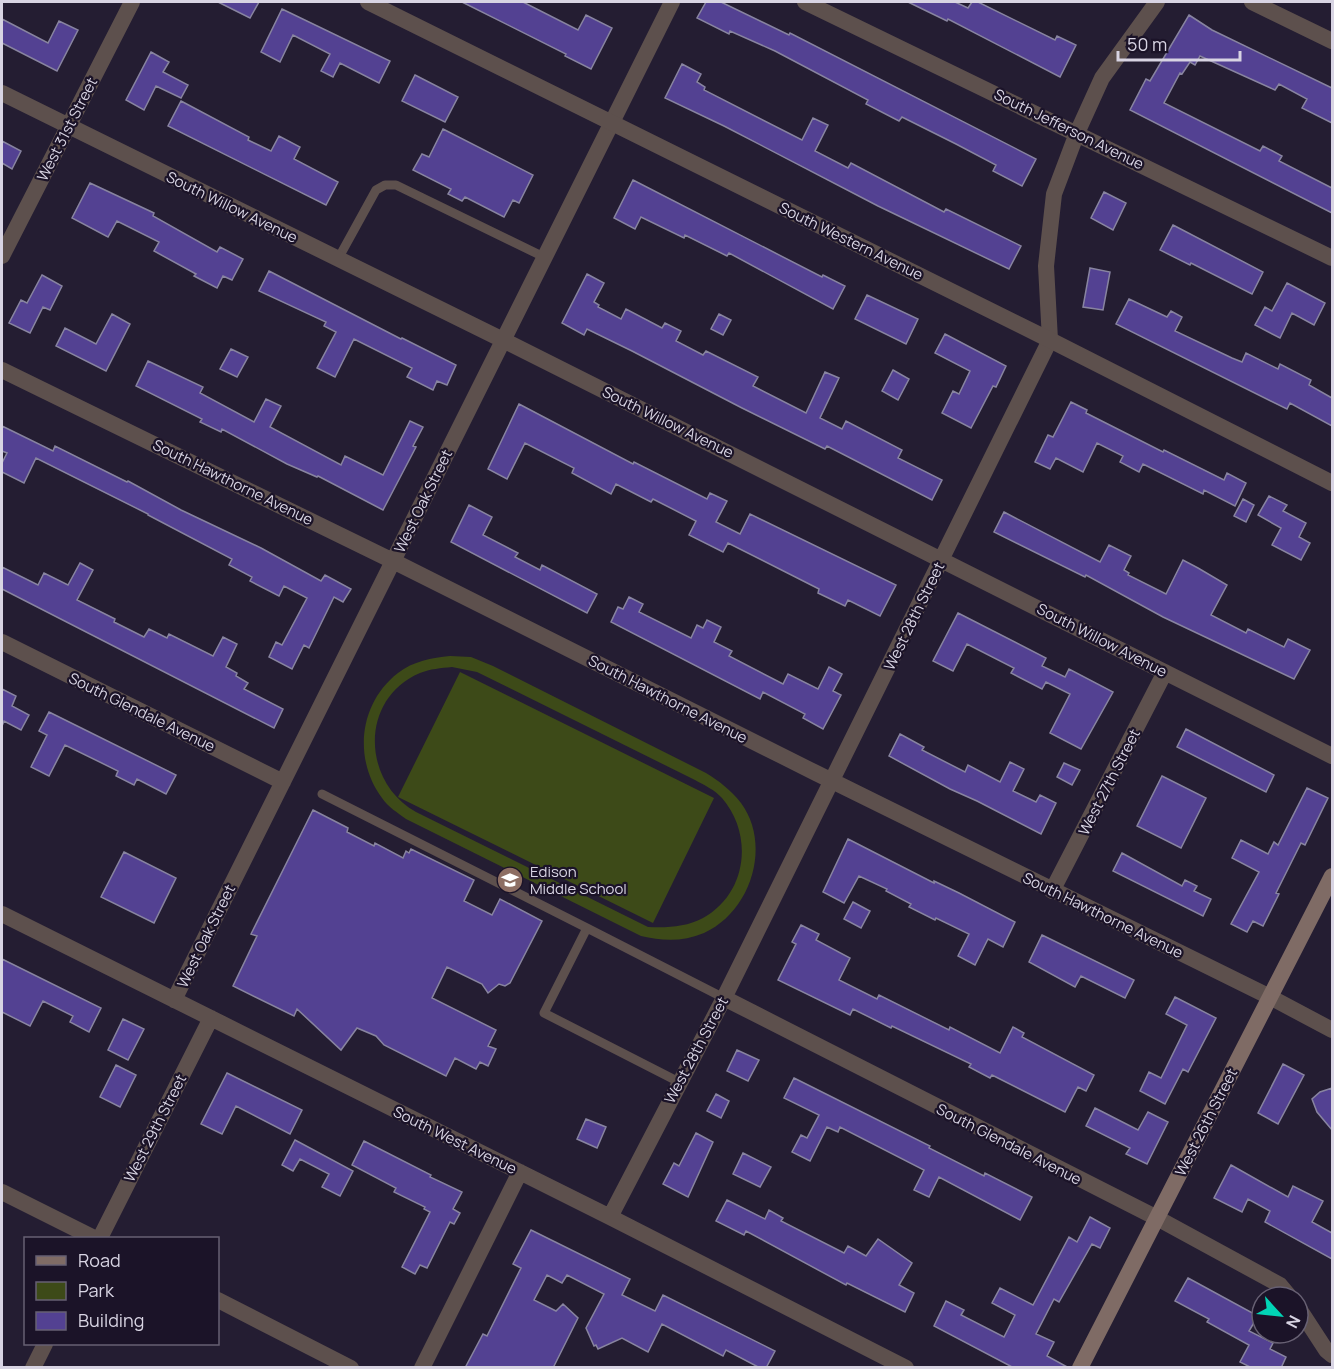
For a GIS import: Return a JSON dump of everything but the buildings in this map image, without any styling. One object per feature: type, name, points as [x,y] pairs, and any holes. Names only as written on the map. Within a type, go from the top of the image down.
[{"type":"main road","name":"West 26th Street","points":[[1080,1368],[1332,876]]},
{"type":"street","name":"West 31st Street","points":[[2,256],[132,2]]},
{"type":"street","name":"South Western Avenue","points":[[368,2],[1050,340],[1332,483]]},
{"type":"street","name":"West Oak Street","points":[[174,1000],[672,2]]},
{"type":"street","name":"South Jefferson Avenue","points":[[805,2],[1332,258]]},
{"type":"street","name":"West 28th Street","points":[[610,1217],[724,998],[1050,340],[1046,266],[1054,194],[1101,78],[1157,2]]},
{"type":"street","points":[[1252,2],[1332,41]]},
{"type":"street","name":"South Willow Avenue","points":[[2,93],[503,340],[1332,756]]},
{"type":"street","name":"South Hawthorne Avenue","points":[[2,370],[393,561],[1052,891],[1270,997],[1332,1030]]},
{"type":"street","name":"South Glendale Avenue","points":[[2,642],[283,782]]},
{"type":"street","name":"West 27th Street","points":[[1052,891],[1165,672]]},
{"type":"street","name":"South West Avenue","points":[[2,914],[610,1217],[906,1368]]},
{"type":"street","name":"South Glendale Avenue","points":[[724,998],[1157,1218],[1280,1285]]},
{"type":"street","name":"West 29th Street","points":[[101,1237],[211,1018]]},
{"type":"street","points":[[422,1368],[520,1172]]},
{"type":"street","points":[[2,1192],[90,1237]]},
{"type":"street","points":[[219,1301],[351,1368]]},
{"type":"street","points":[[1310,1325],[1326,1350],[1332,1355]]},
{"type":"street","points":[[33,1368],[44,1345]]},
{"type":"lane","points":[[338,259],[376,190],[385,185],[396,185],[544,257]]},
{"type":"lane","points":[[322,794],[724,998]]},
{"type":"lane","points":[[587,928],[544,1013],[679,1082]]},
{"type":"green space","points":[[450,656],[471,657],[493,666],[706,773],[725,786],[741,803],[750,820],[755,838],[752,876],[745,894],[734,910],[720,923],[696,936],[672,940],[641,936],[406,819],[390,807],[373,783],[367,766],[364,732],[368,715],[385,685],[398,673],[416,663]],"holes":[[[452,667],[477,672],[695,780],[719,795],[732,813],[739,829],[742,846],[737,879],[729,894],[718,907],[703,918],[690,923],[669,927],[648,927],[416,812],[398,798],[385,781],[377,762],[375,741],[378,720],[386,701],[400,685],[420,673]]]},
{"type":"green space","points":[[460,672],[714,798],[653,923],[398,797]]},
{"type":"place","name":"Edison Middle School","points":[[510,880]]}]
